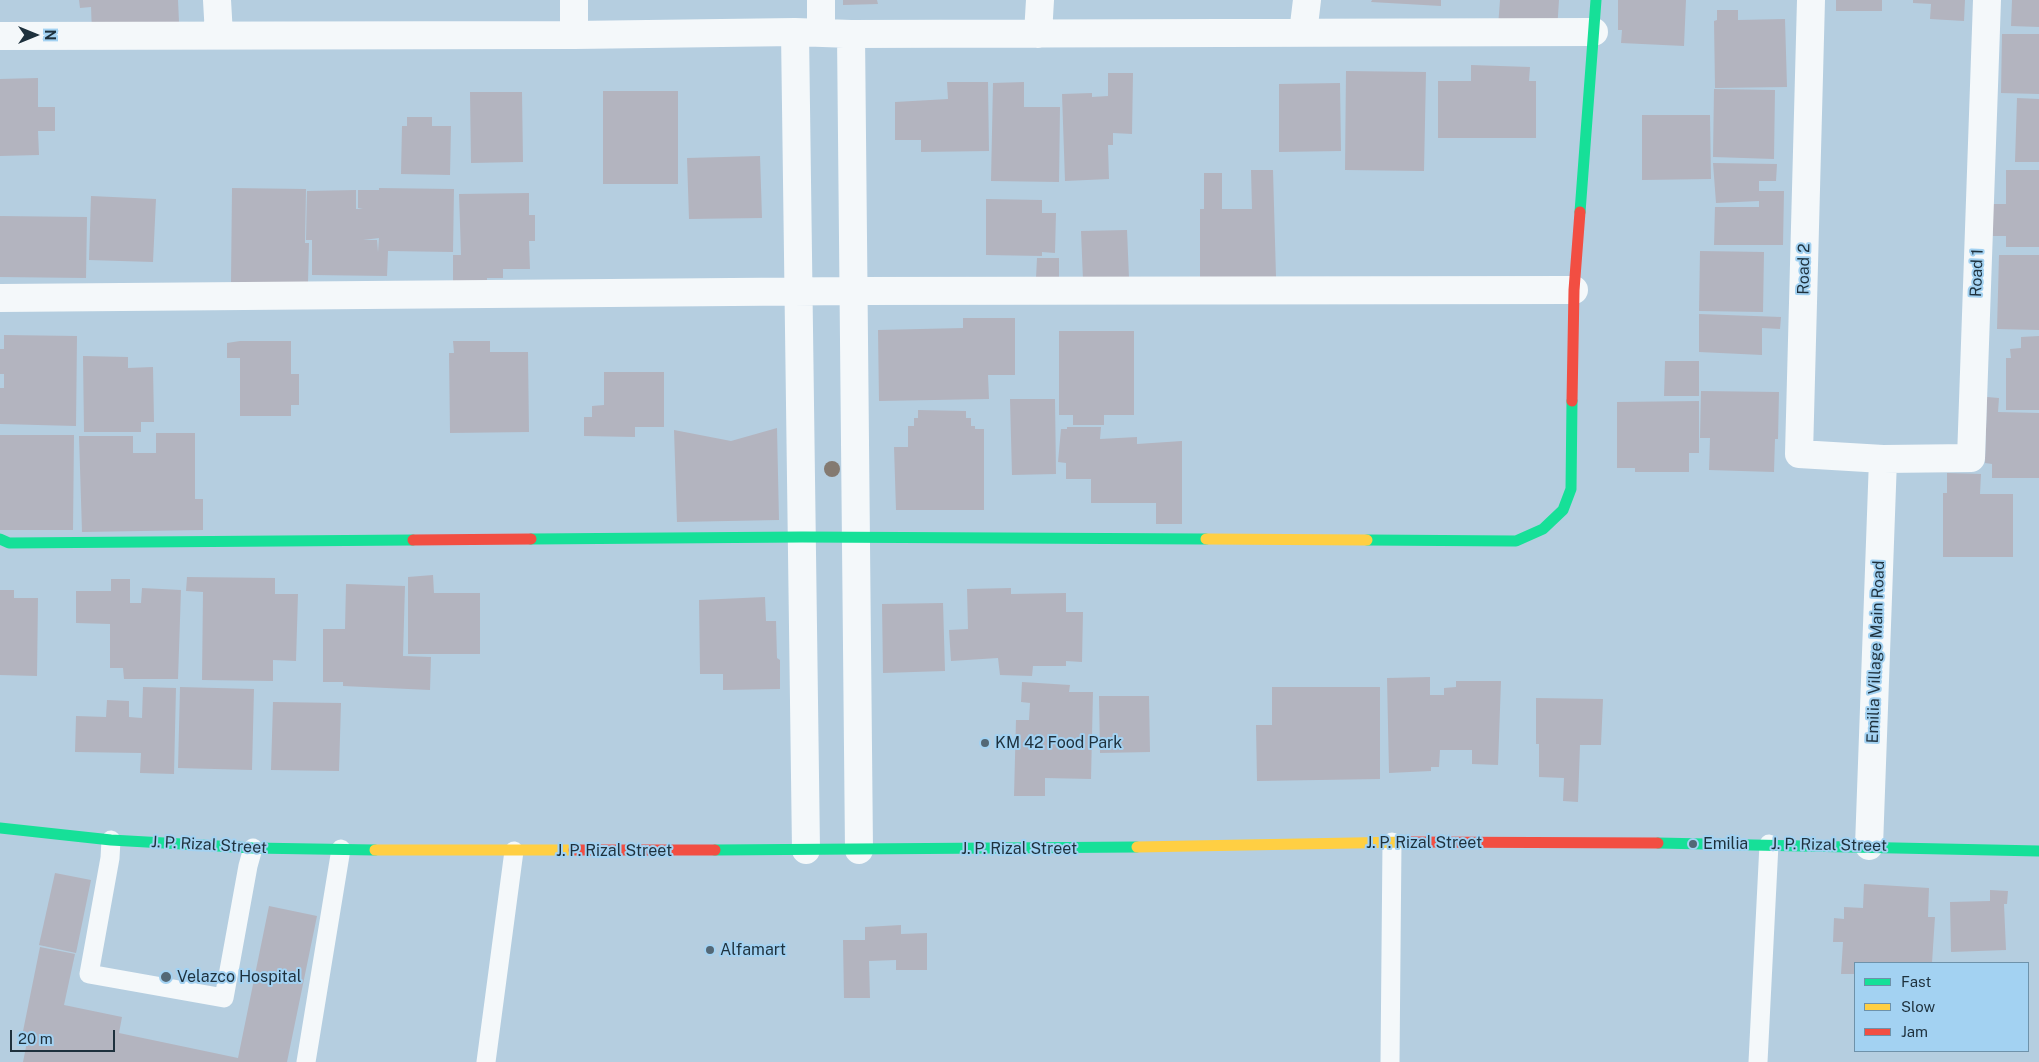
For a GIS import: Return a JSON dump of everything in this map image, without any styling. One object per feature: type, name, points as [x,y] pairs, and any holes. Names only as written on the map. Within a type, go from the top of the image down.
[{"type":"street","points":[[217,0],[219,35]]},
{"type":"street","points":[[574,0],[574,35]]},
{"type":"street","points":[[806,850],[799,293],[808,32],[821,0]]},
{"type":"street","points":[[1038,34],[1040,0]]},
{"type":"street","points":[[1303,33],[1307,0]]},
{"type":"street","points":[[0,539],[9,542],[19,542],[802,537],[1516,541],[1543,530],[1563,510],[1571,489],[1574,290],[1596,0]]},
{"type":"street","name":"Road 2","points":[[1811,0],[1799,454],[1883,459]]},
{"type":"street","name":"Road 1","points":[[1883,459],[1971,458],[1987,0]]},
{"type":"street","points":[[0,36],[574,35],[808,32],[851,34],[1594,32]]},
{"type":"street","points":[[851,34],[859,850]]},
{"type":"street","points":[[0,298],[854,292],[1574,290]]},
{"type":"street","name":"Emilia Village Main Road","points":[[1869,846],[1883,459]]},
{"type":"street","name":"J. P. Rizal Street","points":[[0,828],[111,840],[253,848],[514,851],[859,850],[1392,842],[1768,844],[2039,851]]},
{"type":"lane","points":[[111,840],[110,858],[88,974],[224,998],[253,848]]},
{"type":"lane","points":[[1390,1062],[1392,842]]},
{"type":"lane","points":[[1758,1062],[1768,844]]},
{"type":"lane","points":[[306,1062],[341,849]]},
{"type":"lane","points":[[486,1062],[514,851]]},
{"type":"building","points":[[79,0],[178,0],[179,22],[151,23],[92,33],[91,7],[80,8]]},
{"type":"building","points":[[843,0],[877,0],[878,4],[843,5]]},
{"type":"building","points":[[1372,0],[1441,0],[1441,6],[1371,2]]},
{"type":"building","points":[[1500,0],[1559,0],[1557,31],[1498,27]]},
{"type":"building","points":[[1618,0],[1686,0],[1684,46],[1621,43],[1622,30],[1618,30]]},
{"type":"building","points":[[1836,0],[1882,0],[1882,11],[1836,11]]},
{"type":"building","points":[[1913,0],[1965,0],[1964,21],[1930,19],[1931,4],[1913,3]]},
{"type":"building","points":[[2012,0],[2039,0],[2039,27],[2011,26]]},
{"type":"building","points":[[1717,10],[1738,10],[1738,20],[1785,19],[1787,87],[1715,88],[1714,21],[1717,20]]},
{"type":"building","points":[[2002,34],[2039,34],[2039,94],[2001,93]]},
{"type":"building","points":[[1471,65],[1530,67],[1529,81],[1536,81],[1536,138],[1438,138],[1438,81],[1471,81]]},
{"type":"building","points":[[1346,71],[1426,72],[1424,171],[1345,170]]},
{"type":"building","points":[[1108,73],[1133,73],[1132,134],[1113,133],[1113,145],[1108,145],[1109,179],[1065,181],[1062,94],[1092,93],[1092,97],[1108,96]]},
{"type":"building","points":[[38,78],[38,107],[55,107],[55,131],[38,131],[39,155],[0,156],[0,79]]},
{"type":"building","points":[[947,82],[988,82],[989,151],[921,152],[921,140],[895,140],[895,102],[948,99]]},
{"type":"building","points":[[1024,82],[1024,107],[1060,107],[1059,182],[991,181],[993,83]]},
{"type":"building","points":[[1340,83],[1341,151],[1279,152],[1279,84]]},
{"type":"building","points":[[1714,89],[1775,90],[1774,159],[1713,157]]},
{"type":"building","points":[[603,91],[678,91],[678,184],[603,184]]},
{"type":"building","points":[[470,92],[522,92],[523,162],[471,163]]},
{"type":"building","points":[[2017,98],[2039,99],[2039,162],[2015,162]]},
{"type":"building","points":[[1642,115],[1710,115],[1711,179],[1642,180]]},
{"type":"building","points":[[407,117],[432,117],[432,126],[451,126],[450,175],[401,174],[402,126],[407,126]]},
{"type":"building","points":[[760,156],[762,218],[689,219],[687,158]]},
{"type":"building","points":[[1713,163],[1777,164],[1776,181],[1759,181],[1759,191],[1784,191],[1783,245],[1714,245],[1715,207],[1759,207],[1759,201],[1716,203]]},
{"type":"building","points":[[1251,170],[1273,170],[1276,277],[1200,278],[1200,209],[1204,209],[1204,173],[1222,173],[1222,209],[1252,209]]},
{"type":"building","points":[[2006,170],[2039,170],[2039,247],[2006,247],[2006,236],[1993,236],[1993,204],[2006,204]]},
{"type":"building","points":[[232,188],[306,189],[305,243],[309,243],[308,283],[231,282]]},
{"type":"building","points":[[379,188],[454,189],[453,252],[388,251],[387,276],[312,275],[312,240],[306,240],[307,191],[356,190],[356,209],[363,209],[358,208],[358,190],[379,190]],"holes":[[[379,238],[378,252],[377,240],[363,240]]]},
{"type":"building","points":[[529,193],[529,215],[535,215],[535,241],[529,241],[530,269],[503,269],[503,278],[487,278],[487,282],[453,281],[453,255],[461,255],[459,194]]},
{"type":"building","points":[[91,196],[156,199],[153,262],[89,260]]},
{"type":"building","points":[[986,199],[1042,200],[1042,213],[1056,213],[1055,253],[1042,252],[1042,256],[986,255]]},
{"type":"building","points":[[0,216],[87,217],[86,278],[0,277]]},
{"type":"building","points":[[1127,230],[1129,278],[1083,280],[1081,231]]},
{"type":"building","points":[[1700,251],[1764,252],[1763,312],[1699,311]]},
{"type":"building","points":[[1999,255],[2039,255],[2039,330],[1997,329]]},
{"type":"building","points":[[1037,258],[1059,258],[1059,278],[1036,278]]},
{"type":"building","points":[[1699,314],[1781,317],[1780,329],[1762,328],[1762,355],[1699,352]]},
{"type":"building","points":[[963,318],[1015,318],[1015,375],[988,375],[989,399],[879,401],[878,330],[963,328]]},
{"type":"building","points":[[1059,331],[1134,331],[1134,415],[1104,415],[1104,425],[1073,425],[1073,415],[1059,415]]},
{"type":"building","points":[[4,335],[77,336],[76,426],[0,424],[0,388],[4,388],[4,374],[0,374],[0,349],[4,349]]},
{"type":"building","points":[[2039,336],[2039,410],[2006,410],[2006,358],[2011,358],[2010,349],[2021,348],[2021,337]]},
{"type":"building","points":[[240,341],[291,341],[291,374],[299,374],[299,405],[291,405],[291,416],[240,416],[240,358],[227,358],[227,343]]},
{"type":"building","points":[[453,341],[490,341],[490,352],[528,352],[529,432],[450,433],[449,353],[454,353]]},
{"type":"building","points":[[83,356],[128,357],[128,368],[153,367],[154,422],[141,422],[141,432],[84,432]]},
{"type":"building","points":[[1665,361],[1699,361],[1699,396],[1664,396]]},
{"type":"building","points":[[604,372],[664,372],[664,427],[635,427],[635,437],[584,436],[584,417],[592,417],[592,406],[604,405]]},
{"type":"building","points":[[1701,391],[1779,392],[1778,439],[1775,439],[1774,472],[1709,470],[1710,438],[1700,438]]},
{"type":"building","points":[[1987,397],[1999,398],[1998,412],[2039,413],[2039,478],[1992,478],[1992,464],[1985,463]]},
{"type":"building","points":[[1010,399],[1055,399],[1056,474],[1012,475]]},
{"type":"building","points":[[1699,401],[1699,453],[1689,453],[1689,472],[1635,472],[1635,468],[1617,468],[1617,402]]},
{"type":"building","points":[[918,410],[966,411],[966,418],[971,418],[971,426],[975,426],[975,429],[984,429],[984,510],[896,510],[894,447],[908,447],[908,426],[914,426],[914,418],[918,418]]},
{"type":"building","points":[[1067,427],[1101,427],[1100,439],[1137,437],[1137,444],[1182,441],[1182,524],[1156,524],[1156,503],[1091,503],[1091,479],[1066,479],[1066,463],[1058,462],[1061,429],[1067,429]]},
{"type":"building","points":[[777,428],[779,520],[677,522],[674,430],[731,441]]},
{"type":"building","points":[[156,433],[195,433],[195,499],[203,499],[203,530],[82,532],[79,436],[133,436],[133,453],[156,453]]},
{"type":"building","points":[[0,435],[74,435],[73,530],[0,530]]},
{"type":"building","points":[[1947,473],[1981,474],[1980,494],[2013,494],[2013,557],[1943,557],[1943,493],[1947,493]]},
{"type":"building","points":[[433,575],[434,593],[480,593],[480,654],[408,654],[408,577]]},
{"type":"building","points":[[187,577],[275,578],[275,594],[298,594],[296,661],[273,660],[273,681],[202,680],[203,592],[186,591]]},
{"type":"building","points":[[111,579],[130,579],[130,603],[141,603],[142,588],[181,590],[178,679],[124,679],[123,668],[110,668],[110,624],[76,623],[76,591],[111,591]]},
{"type":"building","points":[[346,584],[405,586],[403,656],[431,657],[430,690],[343,686],[343,682],[323,682],[323,629],[345,629]]},
{"type":"building","points":[[1011,588],[1011,594],[1066,593],[1066,612],[1083,612],[1082,662],[1066,661],[1066,666],[1033,666],[1032,676],[1000,675],[998,658],[951,661],[949,630],[968,629],[967,589]]},
{"type":"building","points":[[0,590],[14,590],[14,598],[38,598],[37,676],[0,675]]},
{"type":"building","points":[[765,597],[766,621],[776,621],[777,658],[780,660],[780,689],[723,690],[723,674],[700,674],[699,600]]},
{"type":"building","points":[[943,603],[945,671],[883,673],[882,604]]},
{"type":"building","points":[[1430,677],[1430,695],[1444,695],[1444,688],[1456,687],[1456,681],[1501,681],[1498,765],[1472,764],[1472,750],[1440,750],[1439,767],[1431,767],[1431,771],[1389,773],[1387,678]]},
{"type":"building","points":[[1022,682],[1070,685],[1069,692],[1093,692],[1091,779],[1045,778],[1045,796],[1014,796],[1016,720],[1029,720],[1030,703],[1021,702]]},
{"type":"building","points":[[143,687],[176,688],[174,774],[140,773],[141,753],[75,752],[76,716],[106,717],[107,700],[129,701],[129,717],[142,718]]},
{"type":"building","points":[[180,687],[254,689],[252,770],[178,768]]},
{"type":"building","points":[[1272,687],[1380,687],[1380,779],[1257,781],[1256,725],[1272,725]]},
{"type":"building","points":[[1099,696],[1149,696],[1150,752],[1100,753]]},
{"type":"building","points":[[1536,698],[1603,699],[1601,745],[1580,745],[1578,802],[1563,801],[1564,778],[1539,777],[1539,744],[1536,744]]},
{"type":"building","points":[[273,702],[341,703],[339,771],[271,770]]},
{"type":"building","points":[[55,873],[91,880],[76,953],[39,945]]},
{"type":"building","points":[[1864,884],[1929,888],[1928,917],[1935,917],[1932,962],[1854,962],[1854,974],[1841,974],[1843,942],[1833,942],[1834,918],[1844,919],[1844,907],[1863,908]]},
{"type":"building","points":[[1990,890],[2008,891],[2007,904],[2004,904],[2006,950],[1951,952],[1950,902],[1990,901]]},
{"type":"building","points":[[269,906],[317,916],[287,1062],[23,1062],[27,1042],[21,1041],[40,947],[75,954],[64,1005],[122,1017],[119,1033],[238,1058]]},
{"type":"building","points":[[901,925],[901,934],[927,933],[927,970],[896,970],[896,960],[869,961],[870,998],[844,998],[843,940],[865,940],[865,927]]},
{"type":"traffic: fast","points":[[1580,212],[1596,0]]},
{"type":"traffic: fast","points":[[1367,540],[1516,541],[1543,529],[1563,510],[1571,489],[1572,401]]},
{"type":"traffic: fast","points":[[531,539],[802,537],[1206,539]]},
{"type":"traffic: fast","points":[[0,539],[9,543],[413,540]]},
{"type":"traffic: fast","points":[[0,828],[111,840],[253,848],[375,850]]},
{"type":"traffic: fast","points":[[1658,843],[2039,851]]},
{"type":"traffic: fast","points":[[715,850],[1137,847]]},
{"type":"traffic: slow","points":[[1206,539],[1367,540]]},
{"type":"traffic: slow","points":[[1137,847],[1407,842]]},
{"type":"traffic: slow","points":[[375,850],[574,850]]},
{"type":"traffic: jam","points":[[1572,401],[1574,290],[1580,212]]},
{"type":"traffic: jam","points":[[413,540],[531,539]]},
{"type":"traffic: jam","points":[[1407,842],[1658,843]]},
{"type":"traffic: jam","points":[[574,850],[715,850]]},
{"type":"place","name":"KM 42 Food Park","points":[[985,743]]},
{"type":"place","name":"Emilia","points":[[1693,844]]},
{"type":"place","name":"Alfamart","points":[[710,950]]},
{"type":"place","name":"Velazco Hospital","points":[[166,977]]}]
